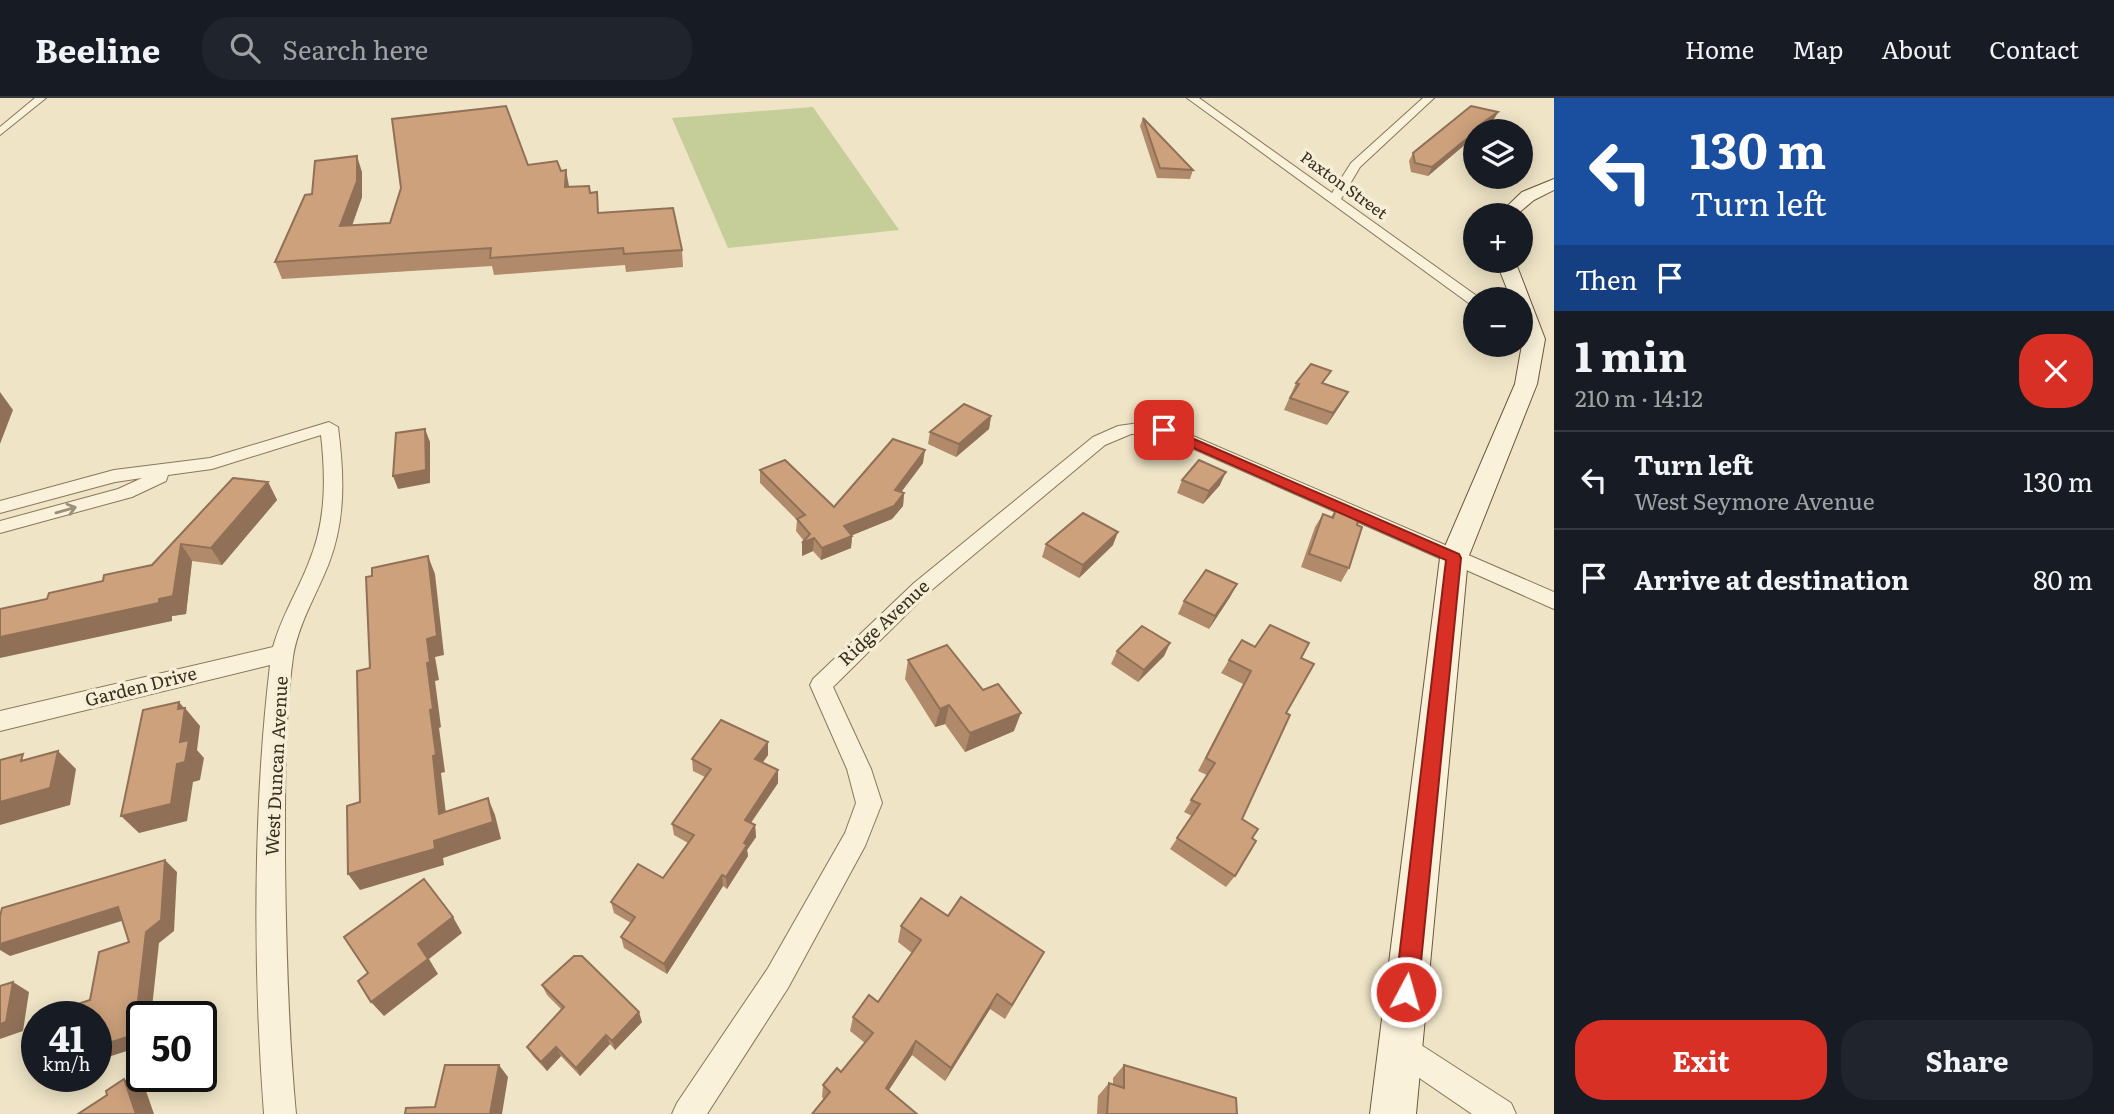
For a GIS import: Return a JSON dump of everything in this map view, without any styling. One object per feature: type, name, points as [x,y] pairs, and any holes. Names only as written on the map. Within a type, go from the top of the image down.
[{"type":"main road","points":[[1520,203],[1528,195],[1554,184]]},
{"type":"main road","points":[[1393,1114],[1454,558],[1526,384],[1527,357]]},
{"type":"street","points":[[0,132],[41,98]]},
{"type":"street","name":"Paxton Street","points":[[1192,98],[1463,292]]},
{"type":"street","points":[[1334,200],[1355,165],[1429,98]]},
{"type":"street","name":"Ridge Avenue","points":[[688,1114],[778,978],[856,838],[869,803],[859,769],[821,685],[858,643],[972,543],[1100,441],[1116,431],[1138,425],[1164,430],[1454,558]]},
{"type":"street","name":"West Duncan Avenue","points":[[181,467],[212,463],[329,427],[336,485],[331,522],[320,562],[299,605],[283,653],[275,724],[272,849],[273,1044],[280,1114]]},
{"type":"street","points":[[0,507],[114,476],[181,467]]},
{"type":"street","points":[[0,527],[125,493],[181,467]]},
{"type":"street","points":[[1454,558],[1554,601]]},
{"type":"street","name":"Garden Drive","points":[[0,721],[283,653]]},
{"type":"street","points":[[1401,1047],[1500,1114]]},
{"type":"green space","points":[[813,107],[899,230],[728,248],[672,118]]},
{"type":"building","points":[[506,106],[528,165],[557,161],[561,171],[566,170],[565,187],[589,186],[590,193],[597,192],[598,213],[673,208],[682,250],[624,254],[623,248],[490,258],[491,248],[275,262],[305,195],[312,194],[315,161],[357,156],[357,181],[340,226],[390,223],[401,188],[392,119]]},
{"type":"building","points":[[1471,106],[1498,112],[1488,119],[1463,119],[1463,142],[1432,167],[1415,163],[1413,153]]},
{"type":"building","points":[[1143,118],[1193,170],[1160,168]]},
{"type":"building","points":[[1311,364],[1331,371],[1322,383],[1348,392],[1333,413],[1290,398],[1299,384],[1296,383]]},
{"type":"building","points":[[964,404],[991,416],[959,444],[930,432]]},
{"type":"building","points":[[425,429],[426,470],[393,476],[396,433]]},
{"type":"building","points":[[893,439],[925,450],[895,490],[904,493],[894,506],[844,526],[852,536],[822,548],[814,538],[802,543],[810,534],[797,519],[805,515],[760,470],[785,460],[834,507]]},
{"type":"building","points":[[1199,460],[1226,472],[1209,491],[1182,480]]},
{"type":"building","points":[[233,478],[268,482],[211,548],[181,544],[173,596],[159,599],[159,603],[0,637],[0,609],[47,599],[49,593],[103,581],[104,575],[152,565]]},
{"type":"building","points":[[1336,509],[1359,517],[1357,525],[1362,527],[1349,568],[1309,554],[1323,514],[1333,518]]},
{"type":"building","points":[[1083,513],[1118,532],[1083,565],[1046,544]]},
{"type":"building","points":[[428,556],[437,636],[427,639],[430,662],[427,663],[433,709],[430,710],[439,814],[488,798],[493,822],[434,841],[435,849],[348,874],[347,806],[360,802],[357,671],[370,668],[366,577],[372,576],[372,568]]},
{"type":"building","points":[[1206,570],[1237,584],[1215,616],[1184,601]]},
{"type":"building","points":[[1270,625],[1309,643],[1301,658],[1314,664],[1286,713],[1290,715],[1242,819],[1258,829],[1252,838],[1256,841],[1235,876],[1177,838],[1200,804],[1191,800],[1215,763],[1206,758],[1251,671],[1229,660],[1242,640],[1255,647]]},
{"type":"building","points":[[1142,626],[1170,643],[1144,670],[1117,651]]},
{"type":"building","points":[[947,645],[983,690],[998,684],[1021,713],[970,733],[949,705],[940,709],[908,660]]},
{"type":"building","points":[[179,702],[178,709],[185,708],[180,742],[189,740],[185,762],[177,764],[171,804],[121,816],[143,710]]},
{"type":"building","points":[[721,720],[768,742],[755,759],[778,770],[745,820],[755,825],[744,843],[747,845],[726,877],[722,875],[664,964],[621,937],[635,917],[611,902],[638,864],[663,878],[694,835],[672,824],[711,769],[692,759]]},
{"type":"building","points":[[58,751],[50,788],[0,802],[0,760],[23,754],[21,761]]},
{"type":"building","points":[[165,860],[161,920],[146,932],[138,1001],[126,1001],[126,1038],[112,1042],[112,1001],[87,1001],[90,1000],[99,952],[129,942],[118,907],[0,944],[2,908]]},
{"type":"building","points":[[424,879],[453,917],[418,944],[428,959],[371,1002],[358,981],[368,973],[344,937]]},
{"type":"building","points":[[961,897],[1044,952],[1012,1005],[997,994],[951,1068],[916,1041],[886,1088],[917,1114],[812,1114],[830,1092],[823,1085],[837,1068],[841,1072],[873,1033],[853,1017],[869,995],[878,1002],[921,940],[901,926],[921,898],[948,916]]},
{"type":"building","points":[[574,956],[582,956],[639,1012],[612,1041],[606,1035],[576,1068],[556,1047],[541,1062],[527,1047],[564,1007],[542,985]]},
{"type":"building","points":[[13,982],[6,1022],[0,1024],[0,986]]},
{"type":"building","points":[[445,1065],[499,1065],[490,1114],[405,1114],[406,1108],[435,1107]]},
{"type":"building","points":[[1124,1065],[1236,1098],[1237,1114],[1107,1114],[1109,1083],[1124,1088]]},
{"type":"building","points":[[124,1079],[126,1092],[128,1092],[136,1114],[78,1114],[107,1095],[106,1092],[112,1092],[112,1087]]},
{"type":"route","points":[[1164,430],[1454,558],[1406,992]]}]
